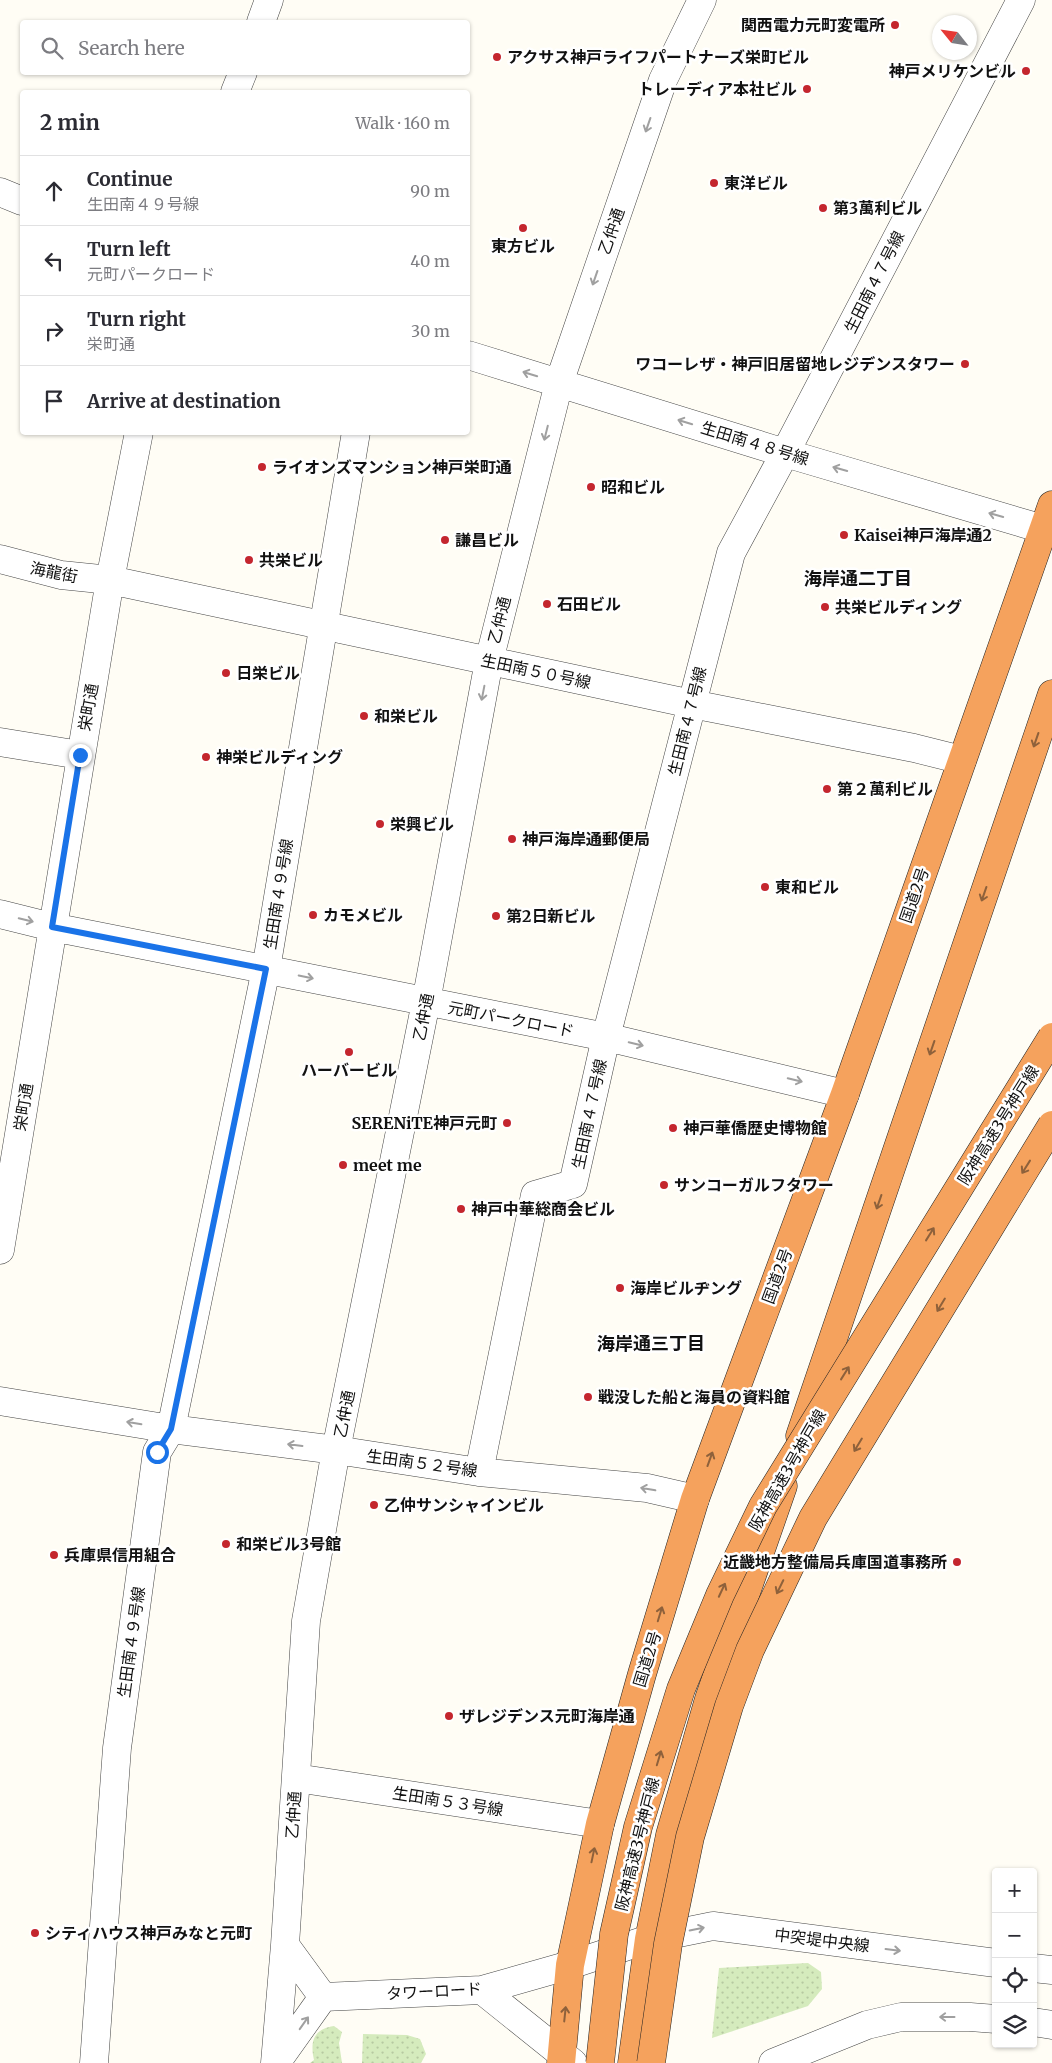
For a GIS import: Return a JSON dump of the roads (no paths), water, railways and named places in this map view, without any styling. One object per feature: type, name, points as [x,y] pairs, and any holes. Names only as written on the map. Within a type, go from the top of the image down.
[{"type":"highway","name":"国道2号","points":[[565,2060],[570,1965],[600,1824],[642,1674],[695,1499],[845,1094],[1048,517]]},
{"type":"highway","points":[[632,2063],[649,1939],[670,1835],[709,1699],[1052,694]]},
{"type":"highway","name":"阪神高速3号神戸線","points":[[600,2063],[614,1934],[638,1827],[681,1689],[720,1595],[763,1506],[1052,1037]]},
{"type":"highway","points":[[651,2063],[668,1944],[690,1837],[729,1706],[750,1650],[813,1518],[1052,1125]]},
{"type":"street","points":[[262,20],[269,0]]},
{"type":"street","name":"乙仲通","points":[[276,2063],[306,1621],[336,1450],[426,1002],[489,661],[559,383],[663,80],[702,0]]},
{"type":"street","name":"生田南４７号線","points":[[479,1472],[535,1195],[573,1184],[606,1037],[731,553],[1021,0]]},
{"type":"street","points":[[236,90],[242,75]]},
{"type":"street","points":[[0,192],[20,200]]},
{"type":"street","name":"生田南４８号線","points":[[470,356],[785,453],[1048,517]]},
{"type":"street","name":"栄町通","points":[[0,1250],[80,755],[110,580],[138,435]]},
{"type":"street","name":"生田南４９号線","points":[[94,2063],[117,1748],[157,1452],[171,1429],[266,969],[355,435]]},
{"type":"street","name":"海龍街","points":[[0,559],[61,575],[110,580]]},
{"type":"street","name":"生田南５０号線","points":[[110,580],[692,704],[914,748],[962,760]]},
{"type":"street","points":[[0,742],[80,755]]},
{"type":"street","name":"元町パークロード","points":[[0,914],[52,927],[606,1037],[845,1094]]},
{"type":"street","name":"生田南５２号線","points":[[0,1401],[171,1429],[336,1450],[479,1472],[647,1488],[695,1499]]},
{"type":"street","name":"生田南５３号線","points":[[296,1778],[600,1824]]},
{"type":"street","name":"中突堤中央線","points":[[649,1939],[713,1926],[992,1962]]},
{"type":"street","name":"タワーロード","points":[[323,1997],[482,1990],[570,1965],[649,1939]]},
{"type":"street","points":[[276,2063],[323,1997],[285,1944]]},
{"type":"street","points":[[1037,1968],[1052,1970]]},
{"type":"street","points":[[482,1990],[565,2060]]},
{"type":"street","points":[[773,2063],[867,2025],[901,2017],[992,2019]]},
{"type":"street","points":[[1037,2023],[1052,2025]]},
{"type":"place","name":"関西電力元町変電所","points":[[895,25]]},
{"type":"place","name":"アクサス神戸ライフパートナーズ栄町ビル","points":[[497,57]]},
{"type":"place","name":"神戸メリケンビル","points":[[1026,71]]},
{"type":"place","name":"トレーディア本社ビル","points":[[807,89]]},
{"type":"place","name":"東洋ビル","points":[[714,183]]},
{"type":"place","name":"第3萬利ビル","points":[[823,208]]},
{"type":"place","name":"東方ビル","points":[[523,228]]},
{"type":"place","name":"ワコーレザ・神戸旧居留地レジデンスタワー","points":[[965,364]]},
{"type":"place","name":"ライオンズマンション神戸栄町通","points":[[262,467]]},
{"type":"place","name":"昭和ビル","points":[[591,487]]},
{"type":"place","name":"Kaisei神戸海岸通2","points":[[844,535]]},
{"type":"place","name":"謙昌ビル","points":[[445,540]]},
{"type":"place","name":"共栄ビル","points":[[249,560]]},
{"type":"place","name":"石田ビル","points":[[547,604]]},
{"type":"place","name":"共栄ビルディング","points":[[825,607]]},
{"type":"place","name":"日栄ビル","points":[[226,673]]},
{"type":"place","name":"和栄ビル","points":[[364,716]]},
{"type":"place","name":"神栄ビルディング","points":[[206,757]]},
{"type":"place","name":"第２萬利ビル","points":[[827,789]]},
{"type":"place","name":"栄興ビル","points":[[380,824]]},
{"type":"place","name":"神戸海岸通郵便局","points":[[512,839]]},
{"type":"place","name":"東和ビル","points":[[765,887]]},
{"type":"place","name":"カモメビル","points":[[313,915]]},
{"type":"place","name":"第2日新ビル","points":[[496,916]]},
{"type":"place","name":"ハーバービル","points":[[349,1052]]},
{"type":"place","name":"SERENiTE神戸元町","points":[[507,1123]]},
{"type":"place","name":"神戸華僑歴史博物館","points":[[673,1128]]},
{"type":"place","name":"meet me","points":[[343,1165]]},
{"type":"place","name":"サンコーガルフタワー","points":[[664,1185]]},
{"type":"place","name":"神戸中華総商会ビル","points":[[461,1209]]},
{"type":"place","name":"海岸ビルヂング","points":[[620,1288]]},
{"type":"place","name":"戦没した船と海員の資料館","points":[[588,1397]]},
{"type":"place","name":"乙仲サンシャインビル","points":[[374,1505]]},
{"type":"place","name":"和栄ビル3号館","points":[[226,1544]]},
{"type":"place","name":"兵庫県信用組合","points":[[54,1555]]},
{"type":"place","name":"近畿地方整備局兵庫国道事務所","points":[[957,1562]]},
{"type":"place","name":"ザレジデンス元町海岸通","points":[[449,1716]]},
{"type":"place","name":"シティハウス神戸みなと元町","points":[[35,1933]]},
{"type":"district","name":"海岸通二丁目","points":[[858,579]]},
{"type":"district","name":"海岸通三丁目","points":[[651,1344]]}]
